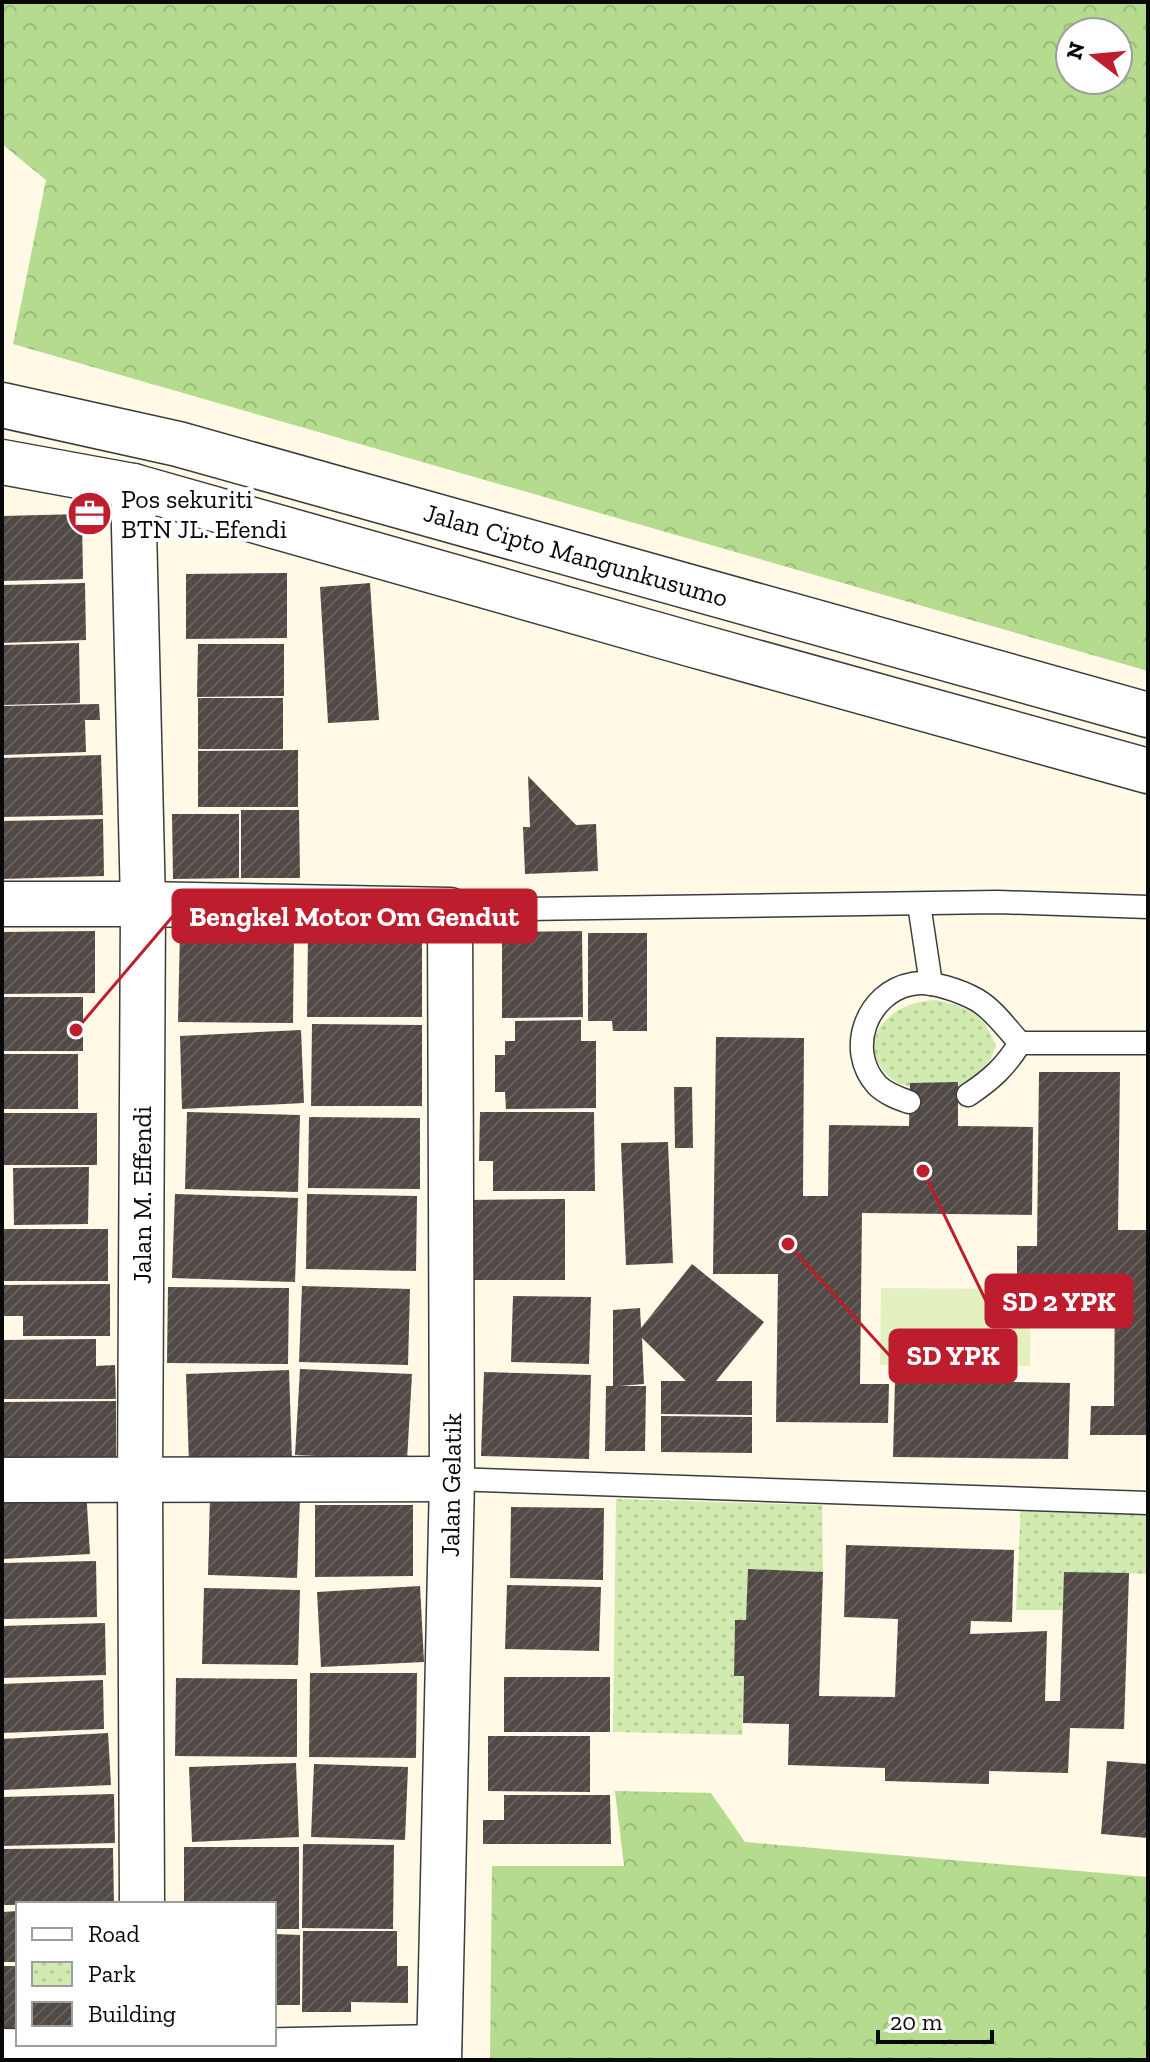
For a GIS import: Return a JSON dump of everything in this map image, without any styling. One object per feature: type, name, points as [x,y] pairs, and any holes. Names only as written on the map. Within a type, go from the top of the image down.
[{"type":"street","name":"Jalan Cipto Mangunkusumo","points":[[2,405],[178,444],[1148,715]]},
{"type":"street","name":"Jalan Cipto Mangunkusumo","points":[[2,462],[133,486],[1148,771]]},
{"type":"street","name":"Jalan M. Effendi","points":[[133,486],[143,904],[140,1481],[142,1902]]},
{"type":"street","points":[[690,644],[703,591]]},
{"type":"street","points":[[2,904],[450,910]]},
{"type":"street","name":"Jalan Gelatik","points":[[439,2054],[452,1479],[450,910]]},
{"type":"street","points":[[2,1480],[452,1479]]},
{"type":"street","points":[[2,2051],[439,2054]]},
{"type":"lane","points":[[450,910],[998,902],[1148,907]]},
{"type":"lane","points":[[919,904],[931,984]]},
{"type":"lane","points":[[909,1102],[892,1096],[877,1085],[867,1069],[862,1052],[868,1015],[880,1000],[912,984],[931,984],[979,1001],[1020,1043],[1148,1043]]},
{"type":"lane","points":[[968,1095],[993,1078],[1020,1043]]},
{"type":"lane","points":[[452,1479],[1148,1503]]},
{"type":"green space","points":[[2,2],[1148,2],[1148,671],[13,344],[46,180],[2,144]]},
{"type":"green space","points":[[936,1000],[974,1013],[986,1026],[996,1046],[983,1070],[963,1088],[939,1090],[896,1082],[882,1069],[875,1053],[879,1028],[891,1015],[909,1005]]},
{"type":"green space","points":[[881,1288],[1031,1289],[1030,1366],[880,1365]]},
{"type":"green space","points":[[616,1499],[822,1505],[823,1572],[748,1570],[746,1620],[735,1620],[734,1675],[744,1676],[742,1735],[613,1732]]},
{"type":"green space","points":[[1021,1504],[1148,1508],[1148,1574],[1065,1572],[1063,1610],[1016,1610]]},
{"type":"green space","points":[[615,1791],[711,1793],[745,1842],[1148,1877],[1148,2060],[490,2060],[492,1866],[624,1866]]},
{"type":"building","points":[[82,514],[83,579],[2,581],[2,516]]},
{"type":"building","points":[[287,573],[287,638],[186,639],[186,574]]},
{"type":"building","points":[[85,583],[86,640],[2,643],[2,585]]},
{"type":"building","points":[[370,583],[379,720],[328,723],[320,587]]},
{"type":"building","points":[[79,643],[80,703],[2,705],[2,645]]},
{"type":"building","points":[[198,644],[284,644],[284,696],[197,697]]},
{"type":"building","points":[[198,698],[283,698],[283,749],[198,749]]},
{"type":"building","points":[[99,704],[100,720],[85,720],[86,752],[2,755],[2,706]]},
{"type":"building","points":[[298,750],[298,807],[198,807],[198,751]]},
{"type":"building","points":[[101,755],[103,815],[2,817],[2,758]]},
{"type":"building","points":[[528,776],[576,825],[596,824],[598,871],[525,874],[523,827],[530,827]]},
{"type":"building","points":[[241,810],[299,810],[300,878],[241,878]]},
{"type":"building","points":[[172,814],[239,814],[239,878],[173,879]]},
{"type":"building","points":[[103,819],[104,876],[2,879],[2,821]]},
{"type":"building","points":[[180,930],[294,931],[293,1023],[178,1022]]},
{"type":"building","points":[[95,931],[95,993],[2,994],[2,932]]},
{"type":"building","points":[[582,931],[583,1017],[502,1018],[502,932]]},
{"type":"building","points":[[422,932],[422,1017],[307,1017],[308,933]]},
{"type":"building","points":[[588,933],[647,933],[647,1031],[613,1031],[612,1021],[588,1021]]},
{"type":"building","points":[[2,997],[83,997],[83,1051],[2,1051]]},
{"type":"building","points":[[581,1020],[581,1041],[596,1041],[596,1108],[506,1109],[505,1092],[495,1092],[495,1055],[505,1055],[505,1041],[515,1041],[515,1021]]},
{"type":"building","points":[[312,1024],[422,1025],[422,1106],[311,1106]]},
{"type":"building","points":[[301,1030],[304,1103],[182,1109],[180,1036]]},
{"type":"building","points":[[716,1037],[804,1038],[803,1196],[828,1196],[829,1125],[909,1126],[910,1083],[958,1082],[958,1126],[1033,1127],[1032,1215],[862,1213],[860,1384],[889,1384],[888,1423],[776,1422],[778,1274],[713,1274]]},
{"type":"building","points":[[2,1054],[78,1054],[78,1109],[2,1109]]},
{"type":"building","points":[[1039,1072],[1120,1072],[1118,1230],[1148,1230],[1148,1435],[1090,1435],[1091,1406],[1114,1406],[1115,1282],[1017,1281],[1017,1246],[1037,1246]]},
{"type":"building","points":[[674,1087],[692,1087],[693,1148],[675,1148]]},
{"type":"building","points":[[187,1112],[300,1115],[298,1192],[185,1189]]},
{"type":"building","points":[[480,1112],[594,1112],[595,1191],[493,1191],[493,1161],[479,1161]]},
{"type":"building","points":[[2,1113],[97,1113],[97,1165],[2,1165]]},
{"type":"building","points":[[309,1117],[420,1118],[420,1189],[308,1188]]},
{"type":"building","points":[[668,1142],[673,1263],[626,1265],[621,1143]]},
{"type":"building","points":[[89,1167],[88,1224],[14,1225],[13,1168]]},
{"type":"building","points":[[175,1194],[298,1198],[295,1282],[172,1278]]},
{"type":"building","points":[[307,1194],[417,1196],[416,1271],[306,1269]]},
{"type":"building","points":[[565,1199],[565,1280],[467,1280],[468,1200]]},
{"type":"building","points":[[2,1229],[108,1229],[108,1281],[2,1281]]},
{"type":"building","points":[[692,1264],[764,1322],[716,1381],[752,1381],[752,1415],[661,1414],[661,1381],[686,1381],[642,1338],[644,1384],[619,1386],[646,1386],[645,1451],[605,1451],[606,1386],[613,1386],[613,1310],[640,1308],[641,1328]]},
{"type":"building","points":[[110,1284],[110,1336],[23,1336],[23,1316],[2,1316],[2,1285]]},
{"type":"building","points":[[302,1286],[410,1289],[408,1365],[299,1362]]},
{"type":"building","points":[[168,1287],[289,1288],[288,1364],[167,1363]]},
{"type":"building","points":[[513,1296],[591,1297],[589,1364],[511,1362]]},
{"type":"building","points":[[96,1339],[96,1366],[115,1365],[116,1399],[2,1399],[2,1340]]},
{"type":"building","points":[[300,1369],[412,1374],[407,1460],[295,1455]]},
{"type":"building","points":[[289,1370],[292,1461],[189,1464],[186,1374]]},
{"type":"building","points":[[484,1372],[591,1375],[589,1459],[481,1456]]},
{"type":"building","points":[[895,1380],[1070,1383],[1068,1459],[893,1457]]},
{"type":"building","points":[[116,1401],[116,1461],[2,1461],[2,1402]]},
{"type":"building","points":[[661,1416],[752,1417],[752,1453],[661,1452]]},
{"type":"building","points":[[86,1489],[90,1554],[2,1559],[2,1494]]},
{"type":"building","points":[[210,1496],[300,1498],[297,1578],[208,1575]]},
{"type":"building","points":[[315,1505],[413,1505],[413,1576],[315,1577]]},
{"type":"building","points":[[511,1507],[604,1508],[603,1580],[510,1578]]},
{"type":"building","points":[[846,1545],[1014,1550],[1012,1622],[971,1621],[970,1634],[1047,1631],[1045,1701],[1060,1701],[1064,1572],[1129,1573],[1124,1729],[1070,1728],[1068,1773],[989,1771],[989,1784],[885,1781],[885,1768],[788,1765],[789,1724],[743,1723],[744,1676],[734,1676],[735,1620],[746,1620],[748,1569],[823,1572],[819,1696],[895,1697],[898,1619],[844,1617]]},
{"type":"building","points":[[96,1561],[97,1617],[2,1619],[2,1563]]},
{"type":"building","points":[[507,1585],[601,1587],[599,1651],[505,1649]]},
{"type":"building","points":[[420,1586],[424,1662],[321,1667],[317,1592]]},
{"type":"building","points":[[204,1588],[300,1590],[298,1665],[202,1664]]},
{"type":"building","points":[[105,1623],[106,1675],[2,1678],[2,1626]]},
{"type":"building","points":[[310,1673],[417,1673],[416,1758],[309,1757]]},
{"type":"building","points":[[504,1677],[610,1677],[610,1732],[504,1732]]},
{"type":"building","points":[[176,1678],[297,1679],[297,1757],[175,1756]]},
{"type":"building","points":[[103,1680],[104,1729],[2,1733],[2,1684]]},
{"type":"building","points":[[108,1733],[111,1785],[2,1790],[2,1739]]},
{"type":"building","points":[[488,1736],[590,1736],[590,1792],[488,1791]]},
{"type":"building","points":[[1107,1761],[1148,1764],[1148,1838],[1101,1834]]},
{"type":"building","points":[[296,1763],[299,1837],[192,1842],[189,1767]]},
{"type":"building","points":[[314,1764],[408,1767],[405,1840],[311,1837]]},
{"type":"building","points":[[114,1794],[115,1843],[2,1846],[2,1797]]},
{"type":"building","points":[[504,1795],[610,1795],[611,1844],[483,1844],[483,1820],[504,1820]]},
{"type":"building","points":[[303,1844],[394,1845],[393,1929],[302,1928]]},
{"type":"building","points":[[184,1847],[299,1847],[299,1929],[276,1929],[276,1902],[184,1902]]},
{"type":"building","points":[[113,1848],[114,1902],[16,1902],[16,1905],[2,1905],[2,1849]]},
{"type":"building","points":[[16,1911],[16,1962],[2,1962],[2,1912]]},
{"type":"building","points":[[303,1931],[397,1931],[397,1966],[408,1966],[408,2003],[351,2002],[351,2012],[302,2012]]},
{"type":"building","points":[[276,1934],[300,1935],[300,2005],[276,2005]]},
{"type":"building","points":[[2,1966],[16,1966],[16,2029],[2,2029]]},
{"type":"place","name":"Pos sekuriti BTN JL. Efendi","points":[[90,514]]},
{"type":"place","name":"Bengkel Motor Om Gendut","points":[[76,1030]]},
{"type":"place","name":"SD 2 YPK","points":[[923,1171]]},
{"type":"place","name":"SD YPK","points":[[788,1244]]}]
